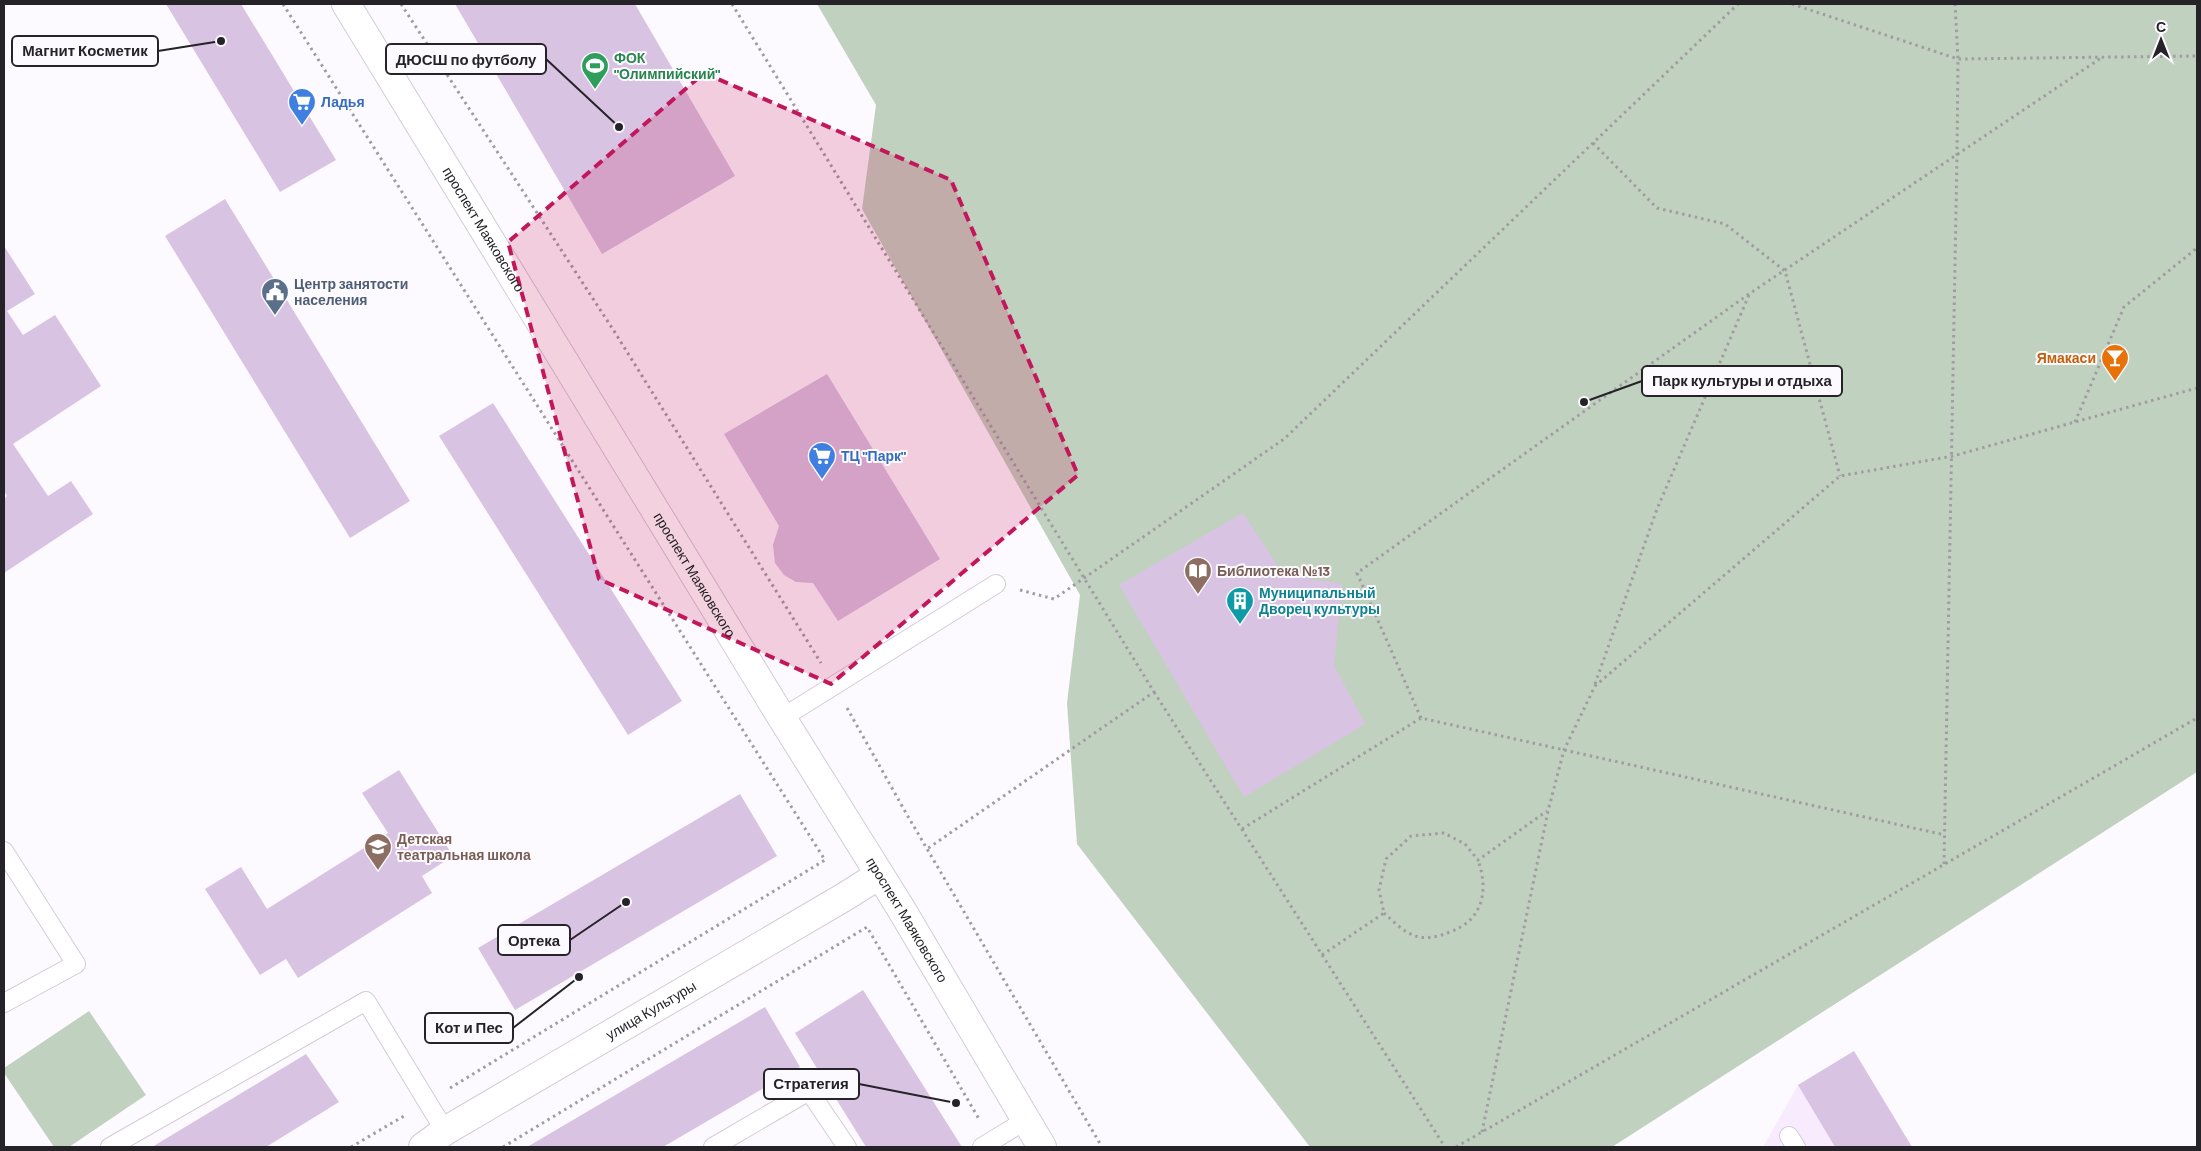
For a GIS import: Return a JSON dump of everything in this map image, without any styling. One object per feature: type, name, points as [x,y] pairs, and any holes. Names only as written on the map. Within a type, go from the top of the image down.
[{"type":"street","name":"проспект Маяковского","points":[[346,4],[879,875],[1042,1147]]},
{"type":"street","name":"улица Культуры","points":[[423,1147],[445,1132],[879,875]]},
{"type":"lane","points":[[782,718],[996,584]]},
{"type":"lane","points":[[4,851],[76,964],[4,1003]]},
{"type":"lane","points":[[110,1147],[366,1001],[445,1132]]},
{"type":"lane","points":[[713,1147],[809,1091],[847,1147]]},
{"type":"lane","points":[[987,1144],[1026,1120]]},
{"type":"path","points":[[283,4],[825,860],[351,1147]]},
{"type":"path","points":[[401,4],[614,331],[834,684],[927,849],[1102,1147]]},
{"type":"path","points":[[732,4],[1154,692],[1445,1147]]},
{"type":"path","points":[[996,584],[1054,599],[1284,439],[1738,4]]},
{"type":"path","points":[[1792,4],[1958,59],[2197,56]]},
{"type":"path","points":[[1944,864],[1953,456],[1957,155],[1958,59],[1955,4]]},
{"type":"path","points":[[1421,718],[1357,573],[1749,294],[2100,58]]},
{"type":"path","points":[[1593,143],[1657,208],[1725,224],[1785,270],[1840,476]]},
{"type":"path","points":[[2075,422],[2124,307],[2197,248]]},
{"type":"path","points":[[1482,1132],[1548,811],[1564,750],[1594,686],[1657,509],[1749,294]]},
{"type":"path","points":[[1594,686],[1840,476],[1953,456],[2197,388]]},
{"type":"path","points":[[927,849],[1154,692]]},
{"type":"path","points":[[1242,830],[1421,718],[1945,835]]},
{"type":"path","points":[[1456,1147],[2197,718]]},
{"type":"path","points":[[1478,860],[1548,811]]},
{"type":"path","points":[[1444,833],[1465,844],[1478,860],[1483,874],[1484,892],[1476,914],[1461,928],[1438,937],[1419,937],[1400,928],[1384,913],[1379,890],[1386,859],[1411,836],[1444,833]]},
{"type":"path","points":[[1322,955],[1384,913]]},
{"type":"path","points":[[503,1147],[867,927],[987,1144]]},
{"type":"highlighted area","points":[[704,73],[951,180],[1078,475],[831,684],[599,579],[508,242]]},
{"type":"shaded area","points":[[1854,1051],[1912,1147],[1763,1147],[1798,1085]]},
{"type":"green space","points":[[817,4],[2197,4],[2197,772],[1612,1147],[1310,1147],[1077,844],[1067,703],[1080,595],[862,209],[876,105]]},
{"type":"green space","points":[[89,1011],[146,1095],[69,1147],[54,1147],[4,1073],[4,1068]]},
{"type":"building","points":[[166,4],[241,4],[336,160],[280,192]]},
{"type":"building","name":"ФОК \"Олимпийский\"","points":[[455,4],[635,4],[735,176],[602,254]]},
{"type":"building","points":[[225,199],[410,501],[350,538],[165,236]]},
{"type":"building","points":[[4,246],[35,294],[7,311],[23,335],[55,315],[101,386],[13,444],[48,496],[71,481],[93,514],[4,573],[4,499],[7,496],[4,491]]},
{"type":"building","name":"ТЦ \"Парк\"","points":[[827,374],[940,559],[838,621],[813,583],[796,582],[784,575],[775,563],[773,545],[779,526],[724,434]]},
{"type":"building","points":[[493,403],[682,701],[628,735],[439,436]]},
{"type":"building","name":"Муниципальный Дворец культуры","points":[[1243,513],[1283,574],[1342,584],[1334,665],[1365,724],[1244,797],[1119,585]]},
{"type":"building","name":"Детская театральная школа","points":[[399,770],[453,856],[422,876],[432,893],[298,978],[286,959],[260,975],[205,889],[241,867],[267,909],[388,833],[362,793]]},
{"type":"building","points":[[740,794],[777,856],[515,1010],[478,948]]},
{"type":"building","points":[[863,990],[962,1147],[866,1147],[795,1033]]},
{"type":"building","points":[[765,1007],[800,1067],[663,1147],[527,1147]]},
{"type":"building","points":[[1854,1051],[1912,1147],[1835,1147],[1798,1085]]},
{"type":"building","points":[[306,1054],[339,1102],[266,1147],[152,1147]]},
{"type":"place","name":"Магнит Косметик","points":[[221,41]]},
{"type":"place","name":"ФОК \"Олимпийский\"","points":[[595,90]]},
{"type":"place","name":"Ладья","points":[[302,126]]},
{"type":"place","name":"ДЮСШ по футболу","points":[[619,127]]},
{"type":"place","name":"Центр занятости населения","points":[[275,316]]},
{"type":"place","name":"Ямакаси","points":[[2115,382]]},
{"type":"place","name":"Парк культуры и отдыха","points":[[1584,402]]},
{"type":"place","name":"ТЦ \"Парк\"","points":[[822,480]]},
{"type":"place","name":"Библиотека №13","points":[[1198,595]]},
{"type":"place","name":"Муниципальный Дворец культуры","points":[[1240,625]]},
{"type":"place","name":"Детская театральная школа","points":[[378,871]]},
{"type":"place","name":"Ортека","points":[[626,902]]},
{"type":"place","name":"Кот и Пес","points":[[579,977]]},
{"type":"place","name":"Стратегия","points":[[956,1103]]}]
